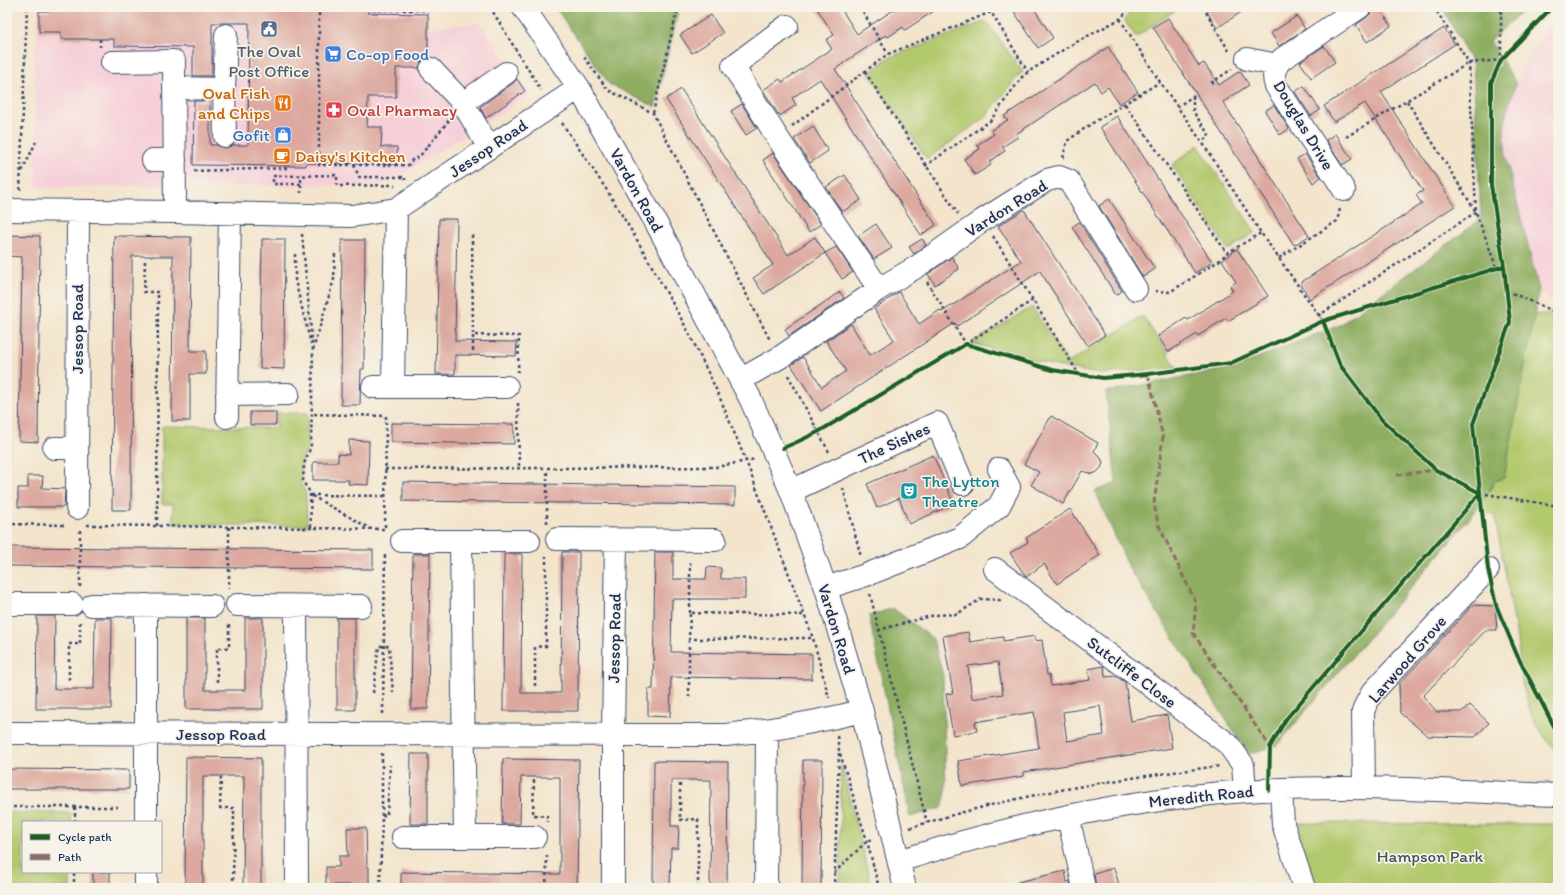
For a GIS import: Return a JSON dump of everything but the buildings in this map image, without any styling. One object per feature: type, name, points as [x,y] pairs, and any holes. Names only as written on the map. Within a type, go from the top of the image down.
[{"type":"street","name":"Vardon Road","points":[[523,7],[579,88],[655,221],[740,380],[791,491],[826,588],[862,711],[905,888]]},
{"type":"street","name":"Douglas Drive","points":[[1344,190],[1276,86],[1274,75],[1276,65],[1282,59],[1360,7]]},
{"type":"street","points":[[787,26],[733,66],[777,137],[879,289]]},
{"type":"street","points":[[225,136],[224,89],[226,35]]},
{"type":"street","points":[[112,62],[174,61],[175,212]]},
{"type":"street","points":[[1243,62],[1276,65]]},
{"type":"street","points":[[431,69],[463,103],[489,148]]},
{"type":"street","points":[[463,103],[506,72]]},
{"type":"street","points":[[174,88],[224,89]]},
{"type":"street","name":"Jessop Road","points":[[13,210],[352,216],[396,209],[579,88]]},
{"type":"street","points":[[153,160],[175,166]]},
{"type":"street","name":"Vardon Road","points":[[740,380],[779,358],[879,289],[918,266],[976,225],[1047,180],[1058,176],[1069,182],[1136,289]]},
{"type":"street","points":[[396,209],[383,386],[515,386]]},
{"type":"street","name":"Jessop Road","points":[[74,519],[78,211]]},
{"type":"street","points":[[227,417],[230,213]]},
{"type":"street","points":[[227,395],[288,394]]},
{"type":"street","name":"The Sishes","points":[[791,491],[937,423],[963,484]]},
{"type":"street","points":[[54,448],[76,448]]},
{"type":"street","points":[[826,588],[866,576],[960,538],[999,506],[1009,487],[998,469]]},
{"type":"street","points":[[389,538],[461,542],[715,540]]},
{"type":"street","name":"Jessop Road","points":[[613,888],[613,735],[616,540]]},
{"type":"street","points":[[461,542],[465,836]]},
{"type":"street","name":"Sutcliffe Close","points":[[995,569],[1228,744],[1243,765],[1245,791]]},
{"type":"street","name":"Larwood Grove","points":[[1364,788],[1362,722],[1366,704],[1372,693],[1488,569]]},
{"type":"street","points":[[7,604],[212,606]]},
{"type":"street","points":[[146,605],[146,821]]},
{"type":"street","points":[[237,605],[361,606]]},
{"type":"street","points":[[296,606],[297,885]]},
{"type":"street","name":"Jessop Road","points":[[7,733],[726,735],[767,731],[862,711]]},
{"type":"street","points":[[766,888],[767,731]]},
{"type":"street","name":"Meredith Road","points":[[899,861],[962,841],[1068,816],[1119,805],[1174,798],[1245,791],[1364,788],[1558,795]]},
{"type":"street","points":[[1281,790],[1283,824],[1304,888]]},
{"type":"street","points":[[1068,816],[1084,888]]},
{"type":"street","points":[[403,837],[535,837]]},
{"type":"street","points":[[146,873],[146,888]]},
{"type":"path","points":[[13,210],[21,173],[27,7]]},
{"type":"path","points":[[319,7],[319,165],[409,165],[412,160],[418,157],[463,103]]},
{"type":"path","points":[[373,10],[469,7]]},
{"type":"path","points":[[490,7],[550,106],[608,192],[667,294],[717,391],[746,461],[803,615],[813,638],[834,718],[839,750],[867,841],[879,888]]},
{"type":"path","points":[[653,113],[678,7]]},
{"type":"path","points":[[860,7],[888,54]]},
{"type":"path","points":[[988,7],[1028,72]]},
{"type":"path","points":[[925,166],[990,121],[1022,77],[1028,72],[1071,45],[1120,19],[1130,7]]},
{"type":"path","points":[[1203,7],[1243,62],[1211,84]]},
{"type":"path","points":[[1434,7],[1469,63],[1476,212]]},
{"type":"path","points":[[1498,66],[1500,60],[1501,7]]},
{"type":"path","points":[[777,137],[888,54],[990,12]]},
{"type":"path","points":[[1120,19],[1160,82],[1202,142],[1261,233],[1323,322],[1326,329]]},
{"type":"path","points":[[580,52],[608,90],[653,113],[838,470],[866,576],[878,630],[927,823]]},
{"type":"path","points":[[1346,138],[1469,63],[1500,60],[1506,55]]},
{"type":"path","points":[[865,72],[925,166],[976,225],[1034,300],[1078,373]]},
{"type":"path","points":[[1067,141],[1091,124],[1160,82]]},
{"type":"path","points":[[1178,107],[1196,94]]},
{"type":"path","points":[[1193,96],[1193,111],[1209,136],[1202,142]]},
{"type":"path","points":[[1406,101],[1476,212],[1497,269]]},
{"type":"path","points":[[1125,104],[1227,253]]},
{"type":"path","points":[[21,173],[36,142]]},
{"type":"path","points":[[354,165],[359,177],[405,177]]},
{"type":"path","points":[[175,166],[288,168]]},
{"type":"path","points":[[301,184],[273,184],[273,176],[336,174],[337,186],[398,185]]},
{"type":"path","points":[[301,179],[301,193]]},
{"type":"path","points":[[1279,258],[1337,221],[1344,190]]},
{"type":"path","points":[[1318,316],[1476,212]]},
{"type":"path","points":[[302,227],[313,352],[311,444],[304,464],[303,482],[310,492],[311,528]]},
{"type":"path","points":[[1136,289],[1170,292],[1220,260],[1227,253],[1261,233]]},
{"type":"path","points":[[472,236],[472,351]]},
{"type":"path","points":[[313,352],[334,279],[335,252]]},
{"type":"path","points":[[295,254],[295,280],[313,352]]},
{"type":"path","points":[[145,261],[144,292],[158,292],[157,526]]},
{"type":"path","points":[[918,266],[966,344],[973,346]]},
{"type":"path","points":[[1490,271],[1504,266]]},
{"type":"path","points":[[1506,285],[1508,299]]},
{"type":"path","points":[[7,290],[9,290],[7,524],[74,519],[157,526],[371,529]]},
{"type":"path","points":[[1507,291],[1558,313]]},
{"type":"path","points":[[959,348],[1034,300]]},
{"type":"path","points":[[1316,325],[1331,319]]},
{"type":"path","points":[[472,335],[519,336],[515,386],[519,468]]},
{"type":"path","points":[[1072,372],[1084,374]]},
{"type":"path","points":[[312,414],[386,416],[385,496],[389,538],[383,646],[383,714]]},
{"type":"path","points":[[811,436],[825,428]]},
{"type":"path","points":[[386,468],[547,469],[716,467],[758,459]]},
{"type":"path","points":[[535,686],[534,647],[546,646],[545,541],[547,469]]},
{"type":"path","points":[[1479,486],[1480,501]]},
{"type":"path","points":[[1473,490],[1480,493],[1558,506]]},
{"type":"path","points":[[1475,499],[1480,493]]},
{"type":"path","points":[[310,495],[385,496]]},
{"type":"path","points":[[310,495],[389,538]]},
{"type":"path","points":[[689,697],[690,558]]},
{"type":"path","points":[[878,630],[935,615],[957,614],[981,599],[1000,600],[1015,584]]},
{"type":"path","points":[[690,613],[803,615]]},
{"type":"path","points":[[690,639],[813,638]]},
{"type":"path","points":[[373,693],[379,646],[390,646],[393,693]]},
{"type":"path","points":[[380,888],[382,749]]},
{"type":"path","points":[[834,888],[839,750]]},
{"type":"path","points":[[382,816],[387,815],[390,765]]},
{"type":"path","points":[[221,777],[220,808],[234,808],[233,888]]},
{"type":"path","points":[[680,784],[680,820],[698,819],[698,888]]},
{"type":"path","points":[[7,807],[120,807]]},
{"type":"path","points":[[75,808],[75,821]]},
{"type":"path","points":[[74,873],[74,888]]},
{"type":"shaded area","points":[[40,7],[427,7],[427,28],[480,23],[530,95],[384,185],[36,188],[34,59]]},
{"type":"shaded area","points":[[1558,15],[1558,308],[1556,308],[1539,290],[1506,158],[1504,131],[1506,114],[1516,83],[1530,53],[1551,21]]},
{"type":"green space","points":[[555,7],[679,7],[655,107],[609,84]]},
{"type":"green space","points":[[1135,7],[1180,7],[1136,37],[1124,20]]},
{"type":"green space","points":[[1442,7],[1526,7],[1490,41],[1516,83],[1506,114],[1504,131],[1506,158],[1539,290],[1504,478],[1495,481],[1480,506],[1277,745],[1249,754],[1131,572],[1095,491],[1116,483],[1106,392],[1232,368],[1340,325],[1481,219],[1473,65]]},
{"type":"green space","points":[[986,21],[1023,72],[1018,76],[986,117],[927,159],[869,73],[888,58]]},
{"type":"green space","points":[[1198,145],[1255,232],[1228,250],[1172,165]]},
{"type":"green space","points":[[1032,307],[1068,363],[1143,316],[1177,368],[1099,374],[1051,365],[971,343]]},
{"type":"green space","points":[[1553,313],[1558,314],[1558,755],[1534,722],[1523,687],[1516,631],[1495,517],[1480,506],[1495,480],[1504,478],[1534,315]]},
{"type":"green space","points":[[277,413],[308,413],[307,450],[301,463],[301,484],[306,494],[307,526],[173,524],[173,504],[162,504],[162,426],[277,428]]},
{"type":"green space","points":[[893,608],[933,639],[943,675],[946,792],[942,808],[910,817],[869,616]]},
{"type":"green space","points":[[841,764],[872,888],[840,888]]},
{"type":"green space","points":[[7,812],[71,813],[71,821],[22,821],[22,873],[70,873],[70,888],[7,888]]},
{"type":"green space","name":"Hampson Park","points":[[1291,823],[1558,824],[1558,888],[1312,888]]},
{"type":"marked path","points":[[1148,374],[1163,437],[1154,503],[1158,524],[1196,603],[1193,633],[1270,747]]},
{"type":"marked path","points":[[1397,475],[1436,470]]},
{"type":"cycle path","points":[[1552,7],[1501,60],[1491,83],[1491,185],[1504,266],[1510,322],[1473,424],[1488,569],[1496,605],[1517,655],[1558,734]]},
{"type":"cycle path","points":[[783,448],[818,432],[966,344],[1052,370],[1103,378],[1148,374],[1231,363],[1323,321],[1504,266]]},
{"type":"cycle path","points":[[1269,790],[1270,747],[1286,719],[1480,493],[1436,470],[1382,420],[1340,365],[1323,321]]},
{"type":"place","name":"The Oval Post Office","points":[[269,29]]},
{"type":"place","name":"Co-op Food","points":[[333,54]]},
{"type":"place","name":"Oval Fish and Chips","points":[[283,103]]},
{"type":"place","name":"Oval Pharmacy","points":[[334,110]]},
{"type":"place","name":"Gofit","points":[[283,135]]},
{"type":"place","name":"Daisy's Kitchen","points":[[282,156]]},
{"type":"place","name":"The Lytton Theatre","points":[[909,491]]}]
